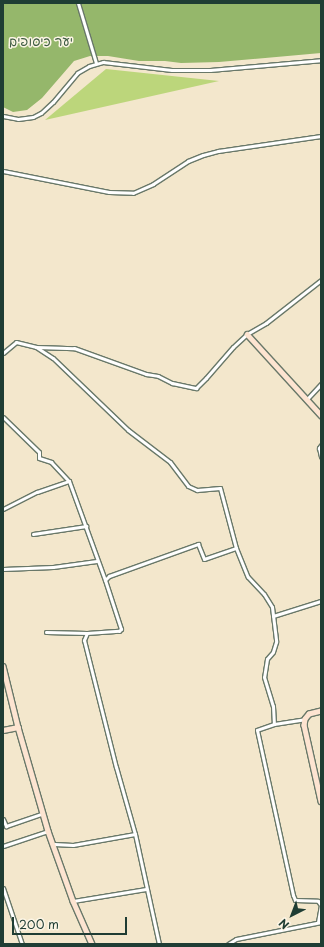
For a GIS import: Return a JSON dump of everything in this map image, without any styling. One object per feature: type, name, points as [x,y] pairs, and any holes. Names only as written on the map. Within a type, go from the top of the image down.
[{"type":"street","points":[[78,3],[96,63]]},
{"type":"street","points":[[3,116],[18,119],[33,117],[41,113],[53,102],[71,78],[84,68],[96,63],[124,64],[172,70],[210,70],[321,60]]},
{"type":"street","points":[[3,171],[110,192],[133,193],[153,184],[188,161],[203,155],[218,151],[321,136]]},
{"type":"street","points":[[3,353],[16,342],[36,347],[78,349],[89,355],[146,374],[158,376],[172,383],[196,388],[233,347],[247,334],[266,323],[321,280]]},
{"type":"street","points":[[247,334],[321,415]]},
{"type":"street","points":[[36,347],[52,358],[128,430],[170,462],[188,486],[197,490],[220,488],[236,548],[248,577],[270,601],[276,642],[273,652],[267,659],[264,678],[273,706],[274,724]]},
{"type":"street","points":[[307,399],[321,384]]},
{"type":"street","points":[[3,417],[39,452],[39,458],[51,462],[68,481],[86,526],[121,629],[120,631],[87,633],[46,632]]},
{"type":"street","points":[[321,445],[319,448],[321,457]]},
{"type":"street","points":[[3,509],[37,492],[68,481]]},
{"type":"street","points":[[33,534],[86,526]]},
{"type":"street","points":[[105,580],[115,573],[198,544],[204,559],[236,548]]},
{"type":"street","points":[[3,569],[53,567],[97,560]]},
{"type":"street","points":[[273,616],[321,601]]},
{"type":"street","points":[[87,633],[84,640],[135,834],[159,944]]},
{"type":"street","points":[[3,666],[18,727],[48,831],[54,844],[73,901],[92,944]]},
{"type":"street","points":[[228,944],[236,939],[320,922],[321,905],[318,901],[295,900],[284,860],[257,730],[274,724],[304,719],[309,714],[321,711]]},
{"type":"street","points":[[304,719],[304,725],[321,801]]},
{"type":"street","points":[[3,730],[18,727]]},
{"type":"street","points":[[3,819],[6,826],[43,813]]},
{"type":"street","points":[[3,846],[48,831]]},
{"type":"street","points":[[54,844],[73,845],[135,834]]},
{"type":"street","points":[[3,888],[22,944]]},
{"type":"street","points":[[73,901],[146,889]]},
{"type":"green space","name":"יער כיסופים","points":[[3,3],[321,3],[321,53],[219,62],[181,63],[165,61],[139,61],[108,56],[90,56],[74,61],[42,98],[27,110],[13,112],[3,107]]},
{"type":"green space","points":[[106,69],[219,81],[45,120]]}]
